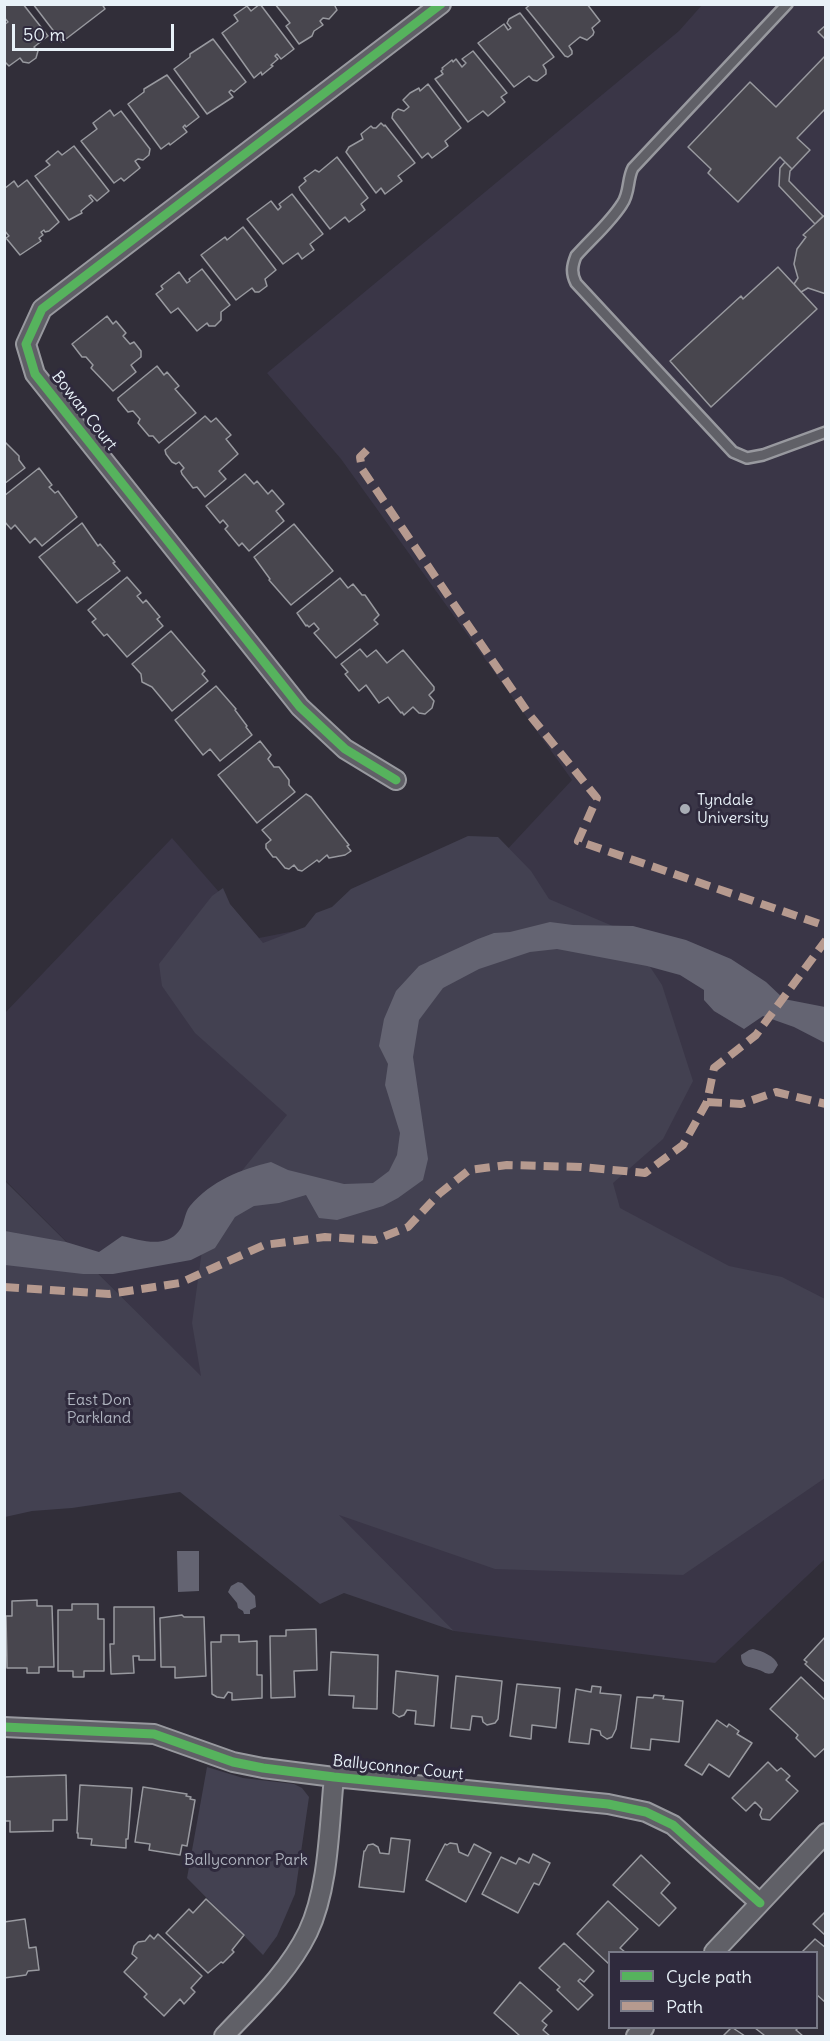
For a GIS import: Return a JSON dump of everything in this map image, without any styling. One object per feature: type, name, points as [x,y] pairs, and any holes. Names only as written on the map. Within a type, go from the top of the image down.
[{"type":"street","name":"Bowan Court","points":[[396,780],[345,749],[300,707],[35,374],[26,344],[42,309],[441,4]]},
{"type":"street","name":"Ballyconnor Court","points":[[4,1727],[154,1734],[233,1762],[263,1768],[334,1778],[608,1804],[646,1812],[673,1825],[760,1903]]},
{"type":"street","points":[[224,2037],[283,1971],[308,1932],[317,1910],[322,1887],[334,1778]]},
{"type":"street","points":[[716,1951],[825,1833]]},
{"type":"lane","points":[[787,4],[633,168],[627,178],[627,192],[623,203],[576,255],[572,266],[572,276],[733,452],[747,458],[763,456],[825,432]]},
{"type":"shaded area","name":"Tyndale University","points":[[702,5],[825,5],[825,1559],[715,1663],[454,1631],[5,1180],[4,1014],[172,838],[259,938],[462,898],[572,780],[341,459],[267,373],[679,31]]},
{"type":"green space","name":"East Don Parkland","points":[[468,836],[498,837],[531,871],[549,899],[627,932],[662,985],[693,1081],[663,1139],[613,1183],[620,1208],[729,1266],[782,1277],[825,1299],[825,1478],[683,1575],[495,1569],[339,1515],[454,1631],[344,1593],[320,1604],[180,1492],[72,1508],[32,1511],[5,1517],[4,1180],[201,1376],[192,1323],[207,1214],[287,1115],[195,1033],[162,986],[159,964],[212,896],[223,888],[230,904],[263,943],[305,927],[316,913],[332,907],[351,889]]},
{"type":"green space","name":"Ballyconnor Park","points":[[207,1767],[243,1778],[294,1784],[302,1788],[309,1797],[295,1894],[277,1936],[263,1955],[187,1878]]},
{"type":"water","points":[[550,922],[573,925],[633,926],[686,940],[731,959],[766,982],[784,999],[825,1007],[825,1043],[794,1027],[763,1016],[744,1029],[714,1011],[704,1000],[704,990],[680,975],[647,966],[557,949],[530,952],[479,969],[443,988],[419,1020],[413,1057],[428,1159],[423,1180],[398,1198],[383,1206],[337,1220],[319,1218],[306,1195],[279,1203],[254,1206],[235,1217],[215,1248],[191,1260],[113,1274],[83,1274],[5,1265],[5,1231],[66,1242],[99,1252],[122,1236],[152,1242],[167,1240],[179,1231],[188,1209],[208,1189],[227,1177],[271,1162],[288,1170],[344,1184],[373,1183],[389,1171],[397,1155],[400,1133],[385,1085],[388,1064],[379,1046],[384,1019],[396,991],[419,966],[478,939],[494,933],[510,932]]},
{"type":"water","points":[[177,1551],[199,1551],[199,1591],[178,1592]]},
{"type":"water","points":[[238,1582],[255,1596],[256,1607],[250,1610],[250,1614],[244,1614],[238,1608],[237,1603],[228,1592],[231,1586]]},
{"type":"water","points":[[753,1649],[774,1659],[778,1665],[773,1673],[749,1667],[742,1662],[741,1655]]},
{"type":"building","points":[[23,4],[48,36],[34,47],[38,51],[36,58],[29,63],[23,62],[20,58],[9,66],[4,61],[4,25],[8,22],[4,17],[4,5]]},
{"type":"building","points":[[33,4],[102,4],[105,9],[62,42]]},
{"type":"building","points":[[260,4],[294,49],[281,59],[277,54],[275,56],[278,59],[271,65],[273,66],[254,78],[222,33],[238,21],[234,15],[247,6],[251,11]]},
{"type":"building","points":[[275,4],[334,4],[337,10],[329,19],[323,18],[320,21],[323,25],[299,44],[286,26],[290,23]]},
{"type":"building","points":[[531,4],[587,4],[600,21],[592,28],[593,35],[587,40],[580,37],[569,46],[572,54],[568,57],[526,8]]},
{"type":"building","points":[[520,13],[554,57],[543,65],[546,74],[537,81],[529,76],[514,87],[478,43],[504,24],[508,30],[511,28],[507,23],[509,19]]},
{"type":"building","points":[[826,25],[826,40],[818,32]]},
{"type":"building","points":[[213,39],[246,82],[234,92],[231,90],[229,92],[233,97],[207,114],[174,69],[190,57],[190,54]]},
{"type":"building","points":[[473,51],[507,93],[501,97],[505,102],[488,116],[483,111],[468,122],[435,79],[443,74],[442,68],[452,60],[453,62],[456,59],[462,67],[466,63],[462,59]]},
{"type":"building","points":[[826,55],[826,108],[797,138],[810,150],[792,169],[780,157],[738,202],[708,173],[711,169],[688,147],[750,82],[776,107]]},
{"type":"building","points":[[167,75],[199,117],[183,127],[187,132],[161,149],[128,104],[144,92],[144,89]]},
{"type":"building","points":[[428,84],[461,128],[445,141],[448,146],[432,158],[428,153],[422,158],[392,118],[393,113],[398,109],[404,111],[409,107],[403,100],[410,93],[419,88],[420,91]]},
{"type":"building","points":[[110,110],[114,116],[121,111],[150,149],[149,155],[143,160],[135,161],[140,168],[124,181],[121,178],[114,183],[81,141],[97,129],[93,123]]},
{"type":"building","points":[[381,123],[415,163],[398,176],[402,181],[385,194],[381,188],[376,193],[346,152],[349,147],[363,139],[361,134],[371,126],[376,128]]},
{"type":"building","points":[[74,146],[109,191],[97,201],[91,195],[89,196],[93,201],[81,211],[82,213],[69,220],[35,176],[50,165],[46,161],[58,151],[62,155]]},
{"type":"building","points":[[337,157],[368,198],[361,204],[365,210],[349,222],[345,217],[330,229],[299,187],[306,181],[304,178],[315,170],[319,172]]},
{"type":"building","points":[[785,162],[792,169],[789,181],[823,216],[815,224],[779,186],[780,168]]},
{"type":"building","points":[[27,180],[59,222],[49,231],[41,232],[43,235],[39,238],[41,241],[20,255],[6,238],[9,236],[4,230],[4,189],[14,181],[18,187]]},
{"type":"building","points":[[292,194],[323,234],[310,244],[314,250],[302,259],[298,253],[283,264],[247,219],[271,201],[278,210],[281,207],[279,204]]},
{"type":"building","points":[[826,214],[826,294],[808,288],[801,292],[794,284],[798,278],[794,264],[797,249],[806,237],[803,235]]},
{"type":"building","points":[[243,227],[276,270],[265,279],[267,286],[259,292],[255,292],[252,288],[236,300],[201,255],[225,237],[227,240]]},
{"type":"building","points":[[778,267],[817,309],[711,407],[670,361],[741,296],[743,299]]},
{"type":"building","points":[[202,269],[230,305],[221,312],[221,320],[215,326],[209,326],[207,323],[197,331],[178,308],[171,313],[156,294],[163,289],[161,286],[179,272],[187,283]]},
{"type":"building","points":[[107,316],[113,324],[116,321],[126,333],[123,336],[130,344],[134,342],[141,351],[141,357],[131,365],[136,372],[113,391],[91,368],[93,365],[86,357],[82,357],[72,344]]},
{"type":"building","points":[[157,366],[164,375],[167,372],[179,386],[175,389],[196,413],[159,443],[153,436],[149,436],[138,423],[140,419],[133,411],[128,412],[118,400]]},
{"type":"building","points":[[205,416],[211,422],[216,418],[231,435],[226,439],[238,454],[219,471],[226,479],[205,497],[197,487],[193,488],[182,474],[181,471],[184,468],[179,462],[176,464],[172,462],[165,450]]},
{"type":"building","points":[[5,442],[19,456],[25,468],[4,484]]},
{"type":"building","points":[[39,468],[52,485],[49,487],[55,493],[58,491],[77,517],[42,546],[35,538],[30,543],[15,525],[11,529],[4,521],[4,496]]},
{"type":"building","points":[[245,474],[254,484],[257,481],[268,494],[272,490],[284,504],[276,511],[284,521],[249,551],[242,543],[239,546],[225,529],[228,526],[223,520],[220,523],[206,506]]},
{"type":"building","points":[[82,523],[120,571],[77,603],[39,557]]},
{"type":"building","points":[[294,524],[333,571],[291,605],[269,580],[254,557]]},
{"type":"building","points":[[127,577],[141,593],[137,596],[143,603],[146,600],[160,617],[157,619],[163,626],[127,657],[107,634],[104,636],[92,622],[96,619],[88,610]]},
{"type":"building","points":[[340,578],[348,588],[353,584],[362,595],[365,595],[379,615],[374,620],[378,624],[336,658],[314,633],[319,629],[314,623],[309,627],[306,626],[297,613]]},
{"type":"building","points":[[171,631],[205,671],[202,674],[208,681],[172,711],[152,687],[142,682],[141,674],[132,664]]},
{"type":"building","points":[[360,649],[367,657],[376,650],[387,663],[403,650],[434,687],[429,695],[434,701],[432,708],[425,714],[419,713],[413,707],[404,715],[388,697],[379,703],[366,685],[359,691],[345,674],[348,672],[341,664]]},
{"type":"building","points":[[216,686],[236,709],[252,735],[220,761],[210,749],[203,755],[175,720]]},
{"type":"building","points":[[260,741],[271,755],[268,759],[274,767],[279,767],[295,792],[257,823],[218,775]]},
{"type":"building","points":[[306,794],[311,797],[349,845],[347,846],[351,851],[345,855],[329,858],[327,855],[302,871],[294,865],[289,869],[285,868],[276,857],[273,857],[266,848],[266,844],[271,840],[262,830]]},
{"type":"building","points":[[37,1600],[37,1606],[52,1606],[54,1667],[39,1667],[39,1673],[27,1673],[27,1668],[7,1668],[6,1616],[12,1616],[12,1601]]},
{"type":"building","points":[[72,1604],[98,1604],[98,1619],[104,1619],[104,1671],[84,1671],[84,1677],[73,1677],[73,1671],[58,1671],[58,1610],[72,1610]]},
{"type":"building","points":[[114,1607],[154,1607],[155,1660],[139,1660],[139,1656],[133,1656],[134,1673],[111,1674],[110,1644],[114,1644]]},
{"type":"building","points":[[182,1615],[184,1617],[204,1617],[206,1676],[175,1678],[175,1667],[161,1667],[160,1618]]},
{"type":"building","points":[[316,1629],[317,1670],[294,1671],[295,1697],[271,1698],[270,1636],[286,1636],[286,1630]]},
{"type":"building","points":[[221,1635],[239,1635],[239,1642],[257,1641],[257,1675],[262,1675],[262,1698],[232,1700],[232,1693],[228,1692],[224,1698],[212,1694],[211,1642],[221,1642]]},
{"type":"building","points":[[826,1636],[826,1683],[805,1664],[807,1662],[804,1660]]},
{"type":"building","points":[[331,1652],[378,1655],[377,1709],[353,1708],[354,1696],[329,1695]]},
{"type":"building","points":[[396,1671],[438,1676],[434,1726],[415,1724],[416,1711],[407,1710],[399,1717],[393,1713]]},
{"type":"building","points":[[456,1676],[502,1681],[498,1719],[495,1723],[487,1725],[483,1722],[482,1717],[472,1716],[470,1730],[451,1728]]},
{"type":"building","points":[[801,1677],[826,1701],[826,1747],[815,1757],[796,1738],[798,1735],[770,1709]]},
{"type":"building","points":[[517,1684],[560,1688],[556,1728],[532,1725],[531,1739],[510,1736]]},
{"type":"building","points":[[592,1686],[601,1687],[600,1693],[621,1695],[616,1729],[612,1737],[607,1739],[601,1735],[600,1731],[591,1729],[589,1744],[569,1742],[576,1689],[591,1692]]},
{"type":"building","points":[[654,1695],[664,1696],[663,1699],[683,1701],[679,1742],[651,1739],[650,1750],[631,1748],[637,1697],[653,1698]]},
{"type":"building","points":[[717,1720],[727,1727],[729,1724],[739,1731],[737,1734],[752,1743],[729,1777],[709,1764],[702,1775],[685,1765]]},
{"type":"building","points":[[768,1762],[777,1771],[781,1768],[790,1776],[786,1780],[798,1791],[770,1820],[762,1819],[760,1815],[762,1809],[755,1802],[746,1811],[732,1798]]},
{"type":"building","points":[[66,1775],[67,1820],[53,1820],[53,1831],[10,1832],[10,1821],[5,1821],[4,1777]]},
{"type":"building","points":[[80,1785],[132,1788],[126,1848],[91,1845],[92,1839],[78,1838]]},
{"type":"building","points":[[143,1787],[187,1794],[186,1796],[191,1797],[190,1799],[195,1800],[187,1846],[182,1845],[180,1855],[149,1850],[150,1844],[135,1842]]},
{"type":"building","points":[[391,1838],[410,1840],[404,1892],[359,1887],[364,1851],[368,1845],[373,1844],[378,1847],[380,1853],[389,1854]]},
{"type":"building","points":[[445,1844],[457,1844],[459,1852],[468,1856],[474,1844],[491,1853],[466,1902],[426,1880]]},
{"type":"building","points":[[533,1854],[550,1863],[539,1885],[534,1883],[518,1913],[482,1894],[501,1857],[516,1864],[519,1858],[529,1863]]},
{"type":"building","points":[[641,1855],[670,1883],[661,1893],[676,1908],[659,1926],[613,1885]]},
{"type":"building","points":[[206,1899],[244,1935],[232,1950],[234,1952],[208,1973],[166,1933],[189,1909],[193,1913]]},
{"type":"building","points":[[608,1901],[638,1929],[620,1948],[624,1951],[608,1951],[608,1963],[577,1934]]},
{"type":"building","points":[[826,1911],[826,1936],[813,1924]]},
{"type":"building","points":[[25,1919],[29,1948],[36,1947],[39,1970],[28,1971],[26,1975],[4,1978],[4,1922]]},
{"type":"building","points":[[158,1934],[202,1976],[191,1988],[195,1992],[184,2004],[180,1999],[164,2016],[144,1997],[147,1994],[124,1972],[137,1958],[132,1954],[134,1946],[138,1942],[145,1941],[150,1935],[154,1939]]},
{"type":"building","points":[[815,1939],[826,1948],[826,2003],[818,1996],[818,1951],[803,1951]]},
{"type":"building","points":[[564,1943],[594,1971],[584,1982],[580,1979],[578,1981],[593,1995],[578,2010],[557,1990],[560,1987],[539,1968]]},
{"type":"building","points":[[520,1982],[552,2011],[542,2021],[547,2025],[543,2030],[550,2036],[520,2036],[494,2013]]},
{"type":"building","points":[[730,2029],[734,2029],[745,2036],[723,2036]]},
{"type":"building","points":[[756,2029],[797,2029],[803,2036],[763,2036]]},
{"type":"marked path","points":[[367,450],[360,457],[362,469],[528,713],[597,798],[578,841],[826,926]]},
{"type":"marked path","points":[[4,1287],[109,1294],[180,1283],[264,1245],[325,1237],[375,1240],[408,1227],[439,1194],[469,1170],[507,1165],[581,1167],[645,1173],[683,1145],[707,1102],[714,1068],[756,1035],[826,940]]},
{"type":"marked path","points":[[707,1102],[741,1104],[776,1092],[826,1104]]},
{"type":"cycle path","points":[[396,780],[345,749],[300,707],[35,374],[26,344],[42,309],[441,4]]},
{"type":"cycle path","points":[[4,1727],[154,1734],[233,1762],[263,1768],[608,1804],[646,1812],[673,1825],[760,1903]]},
{"type":"place","name":"Tyndale University","points":[[685,809]]}]
